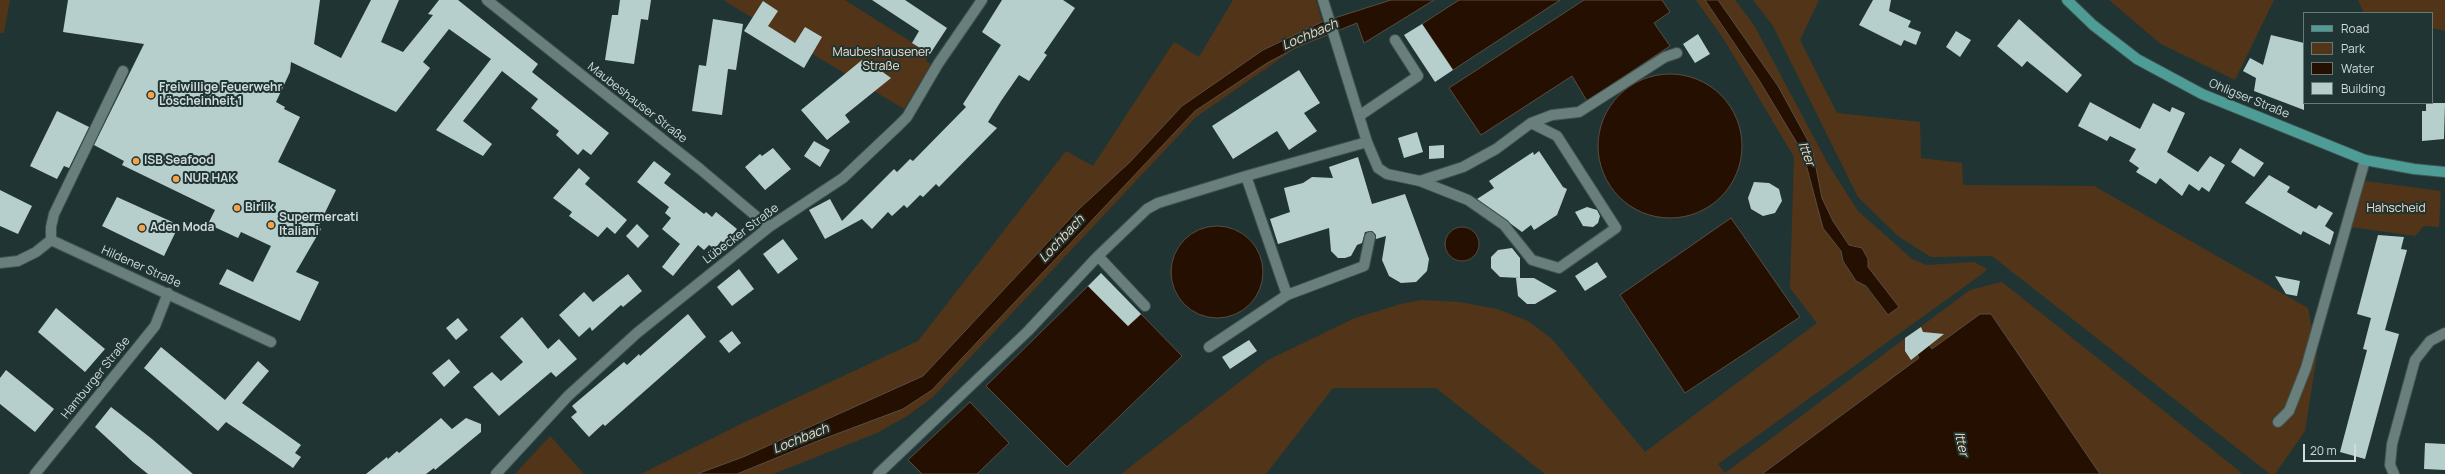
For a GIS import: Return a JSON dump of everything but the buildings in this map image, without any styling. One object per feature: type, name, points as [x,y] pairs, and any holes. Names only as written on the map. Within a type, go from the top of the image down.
[{"type":"main road","name":"Ohligser Straße","points":[[2067,0],[2093,25],[2137,59],[2202,94],[2365,160],[2414,169],[2445,172]]},
{"type":"street","name":"Maubeshauser Straße","points":[[487,0],[700,169],[769,227]]},
{"type":"street","name":"Lübecker Straße","points":[[496,474],[568,396],[637,333],[769,227],[843,178],[907,117],[938,64],[982,0]]},
{"type":"street","points":[[1323,0],[1367,142],[1378,168],[1387,174],[1420,181],[1468,200],[1504,225],[1532,260],[1559,268],[1616,228],[1557,136],[1531,122]]},
{"type":"street","points":[[1359,116],[1418,76],[1395,40]]},
{"type":"street","points":[[1420,181],[1463,167],[1496,149],[1531,122],[1552,114],[1578,112],[1665,57],[1677,53]]},
{"type":"street","points":[[0,263],[18,261],[36,252],[51,240],[51,226],[58,206],[124,71]]},
{"type":"street","points":[[878,474],[1028,332],[1098,256],[1138,216],[1152,206],[1246,176],[1367,142]]},
{"type":"street","points":[[2278,422],[2289,411],[2306,368],[2365,160]]},
{"type":"street","points":[[1246,176],[1287,295]]},
{"type":"street","points":[[1210,347],[1287,295],[1364,266],[1370,237]]},
{"type":"street","name":"Hildener Straße","points":[[51,240],[271,342]]},
{"type":"street","points":[[1098,256],[1145,306]]},
{"type":"street","name":"Hamburger Straße","points":[[35,474],[155,326],[168,293]]},
{"type":"street","points":[[2394,474],[2390,465],[2392,444],[2415,360],[2430,341],[2445,333]]},
{"type":"green space","points":[[0,0],[10,0],[4,33],[0,33]]},
{"type":"green space","name":"Maubeshausener Straße","points":[[723,0],[845,0],[930,54],[926,61],[931,64],[904,109]]},
{"type":"green space","points":[[1233,0],[1316,0],[1326,36],[1297,47],[1196,117],[933,397],[907,416],[877,433],[773,474],[641,474],[745,422],[918,341],[1066,151],[1093,166],[1174,42],[1199,57]]},
{"type":"green space","points":[[1696,0],[1705,0],[1759,80],[1803,153],[1823,228],[1841,251],[1842,257],[1888,315],[1877,279],[1868,267],[1868,259],[1858,246],[1849,245],[1833,221],[1822,198],[1812,148],[1778,86],[1718,0],[1735,0],[1754,25],[1828,164],[1858,211],[1912,259],[1927,265],[1974,262],[1987,269],[1718,464],[1725,473],[1970,290],[2002,282],[2243,474],[1545,474],[1436,388],[1333,388],[1266,474],[1121,474],[1268,360],[1355,318],[1401,304],[1421,300],[1459,302],[1497,309],[1528,321],[1552,339],[1645,452],[1817,323],[1790,288],[1794,157],[1725,41]]},
{"type":"green space","points":[[1753,0],[1819,0],[1800,40],[1837,113],[1920,122],[1921,158],[1962,163],[1963,185],[2094,186],[2308,308],[2317,355],[2305,431],[2275,474],[2270,474],[1992,256],[1931,257],[1898,236],[1858,197],[1773,26]]},
{"type":"green space","points":[[2109,0],[2274,0],[2235,80],[2161,44]]},
{"type":"green space","points":[[2358,0],[2445,0],[2445,31],[2433,28],[2433,12],[2364,12]]},
{"type":"green space","name":"Hahscheid","points":[[2365,181],[2441,191],[2439,227],[2424,226],[2415,236],[2351,227]]},
{"type":"green space","points":[[550,436],[584,474],[515,474]]},
{"type":"water","name":"Lochbach","points":[[1391,0],[1434,0],[1364,43],[1357,23],[1297,47],[1267,63],[1195,111],[932,390],[903,409],[815,442],[737,474],[697,474],[743,457],[923,376],[1079,209],[1130,162],[1182,106],[1263,50],[1322,22]]},
{"type":"water","points":[[1459,0],[1560,0],[1453,70],[1422,24]]},
{"type":"water","points":[[1584,0],[1662,0],[1670,12],[1654,23],[1670,46],[1587,101],[1572,76],[1481,135],[1449,88]]},
{"type":"water","name":"Itter","points":[[1705,0],[1718,0],[1778,86],[1812,148],[1822,198],[1833,221],[1849,245],[1862,248],[1868,259],[1868,267],[1899,307],[1888,315],[1866,286],[1856,281],[1843,261],[1841,251],[1823,228],[1803,153],[1759,80]]},
{"type":"water","points":[[1670,74],[1691,77],[1710,86],[1721,95],[1730,106],[1739,125],[1742,146],[1739,167],[1730,186],[1721,197],[1710,206],[1691,215],[1670,218],[1649,215],[1630,206],[1619,197],[1610,186],[1601,167],[1598,146],[1601,125],[1610,106],[1619,95],[1630,86],[1649,77]]},
{"type":"water","points":[[1731,218],[1800,317],[1685,393],[1620,295]]},
{"type":"water","points":[[1217,226],[1235,229],[1250,239],[1260,254],[1263,272],[1260,290],[1250,305],[1235,315],[1217,318],[1199,315],[1184,305],[1174,290],[1171,272],[1174,254],[1184,239],[1199,229]]},
{"type":"water","points":[[1462,227],[1474,232],[1479,244],[1474,256],[1462,261],[1450,256],[1445,244],[1450,232]]},
{"type":"water","points":[[1088,286],[1128,326],[1141,314],[1182,356],[1067,467],[986,386]]},
{"type":"water","name":"Itter","points":[[1980,314],[1991,314],[2100,474],[1762,474],[1919,358],[1917,354],[1929,345],[1932,349]]},
{"type":"water","points":[[970,402],[1009,443],[977,474],[922,474],[908,460]]},
{"type":"place","name":"Freiwillige Feuerwehr Löscheinheit 1","points":[[151,95]]},
{"type":"place","name":"ISB Seafood","points":[[136,161]]},
{"type":"place","name":"NUR HAK","points":[[176,179]]},
{"type":"place","name":"Birlik","points":[[237,208]]},
{"type":"place","name":"Supermercati Italiani","points":[[271,225]]},
{"type":"place","name":"Aden Moda","points":[[142,228]]}]
